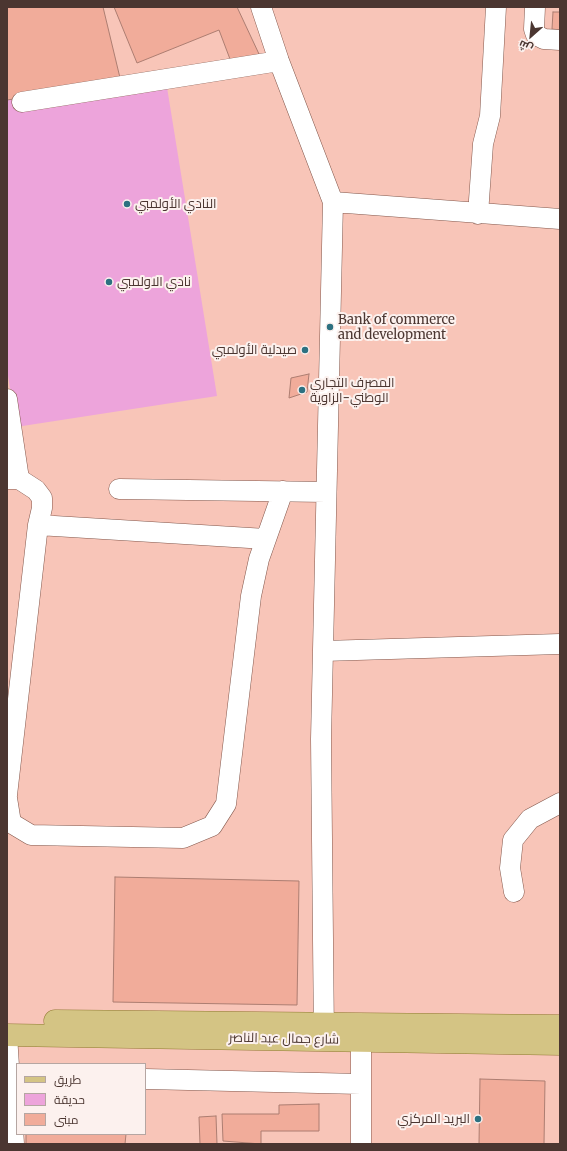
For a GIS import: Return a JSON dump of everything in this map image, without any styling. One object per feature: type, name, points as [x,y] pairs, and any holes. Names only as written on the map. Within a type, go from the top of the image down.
[{"type":"main road","name":"شارع جمال عبد الناصر","points":[[7,1032],[324,1031],[560,1026]]},
{"type":"main road","name":"شارع جمال عبد الناصر","points":[[324,1031],[360,1041],[560,1044]]},
{"type":"street","points":[[261,7],[332,202],[321,739],[324,1031]]},
{"type":"street","points":[[478,214],[483,144],[490,116],[496,7]]},
{"type":"street","points":[[535,7],[534,29],[536,34],[544,39],[560,40]]},
{"type":"street","points":[[22,102],[280,61]]},
{"type":"street","points":[[332,202],[560,219]]},
{"type":"street","points":[[7,399],[13,479],[36,490],[42,498],[7,795]]},
{"type":"street","points":[[119,489],[326,492]]},
{"type":"street","points":[[7,798],[11,823],[31,835],[183,838],[212,826],[226,804],[251,596],[259,559],[283,491]]},
{"type":"street","points":[[38,525],[266,539]]},
{"type":"street","points":[[323,651],[560,644]]},
{"type":"street","points":[[514,892],[510,868],[513,840],[530,819],[560,803]]},
{"type":"street","points":[[7,1032],[11,1076],[10,1121],[14,1144]]},
{"type":"street","points":[[360,1041],[361,1144]]},
{"type":"street","points":[[146,1079],[361,1084]]},
{"type":"green space","points":[[165,75],[217,396],[16,427],[7,369],[7,100]]},
{"type":"building","points":[[7,7],[103,7],[121,82],[7,100]]},
{"type":"building","points":[[114,7],[237,7],[259,54],[233,67],[219,30],[137,63]]},
{"type":"building","points":[[553,12],[560,12],[560,30],[552,29]]},
{"type":"building","points":[[309,374],[307,392],[289,398],[291,378]]},
{"type":"building","points":[[115,877],[299,881],[297,1005],[113,1002]]},
{"type":"building","points":[[480,1079],[545,1081],[544,1144],[479,1144]]},
{"type":"building","points":[[319,1104],[319,1131],[261,1131],[261,1144],[223,1141],[222,1114],[279,1114],[279,1105]]},
{"type":"building","points":[[216,1116],[217,1144],[200,1144],[199,1117]]},
{"type":"building","points":[[26,1135],[126,1135],[125,1144],[26,1144]]},
{"type":"place","name":"النادي الأولمبي","points":[[127,204]]},
{"type":"place","name":"نادي الاولمبي","points":[[109,282]]},
{"type":"place","name":"Bank of commerce and development","points":[[330,327]]},
{"type":"place","name":"صيدلية الأولمبي","points":[[305,350]]},
{"type":"place","name":"المصرف التجاري الوطني-الزاوية","points":[[302,390]]},
{"type":"place","name":"البريد المركزي","points":[[478,1119]]}]
